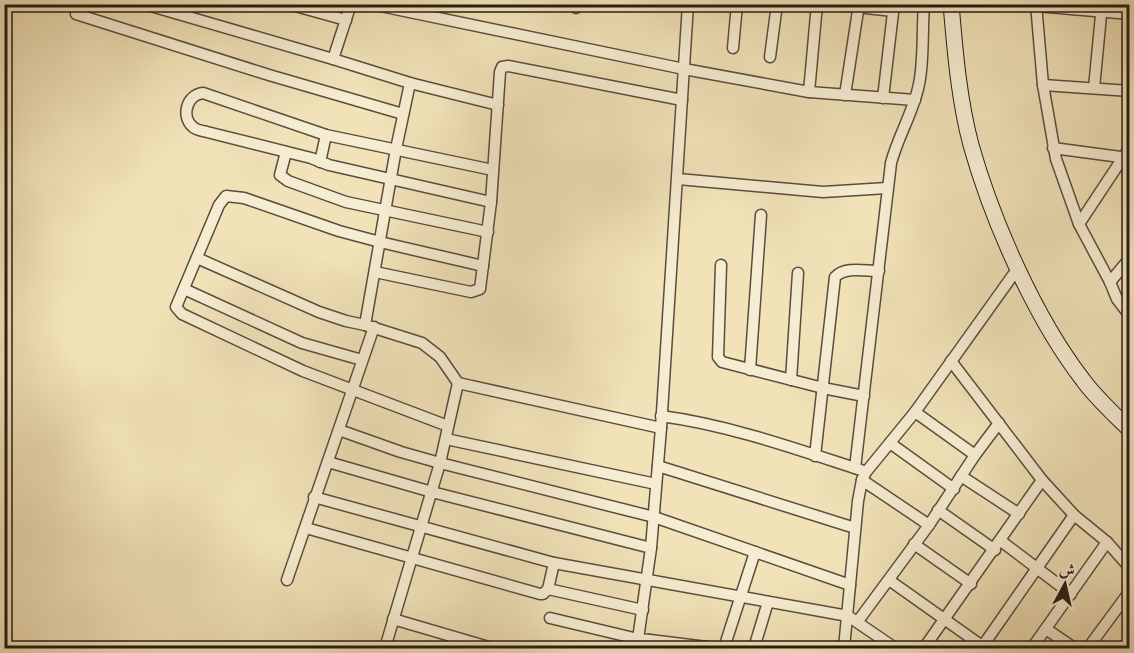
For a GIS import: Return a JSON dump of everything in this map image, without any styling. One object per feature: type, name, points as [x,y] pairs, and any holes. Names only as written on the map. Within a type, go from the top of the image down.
[{"type":"main road","points":[[951,4],[960,87],[971,144],[992,205],[1018,268],[1055,340],[1083,381],[1130,430]]},
{"type":"street","points":[[144,4],[410,84],[498,105]]},
{"type":"street","points":[[288,4],[346,20]]},
{"type":"street","points":[[333,59],[351,4]]},
{"type":"street","points":[[371,4],[684,69],[809,92],[915,100]]},
{"type":"street","points":[[638,639],[654,517],[688,4]]},
{"type":"street","points":[[733,48],[737,4]]},
{"type":"street","points":[[770,57],[777,4]]},
{"type":"street","points":[[809,92],[817,4]]},
{"type":"street","points":[[830,4],[893,8],[883,98]]},
{"type":"street","points":[[855,468],[887,188],[896,144],[915,100],[920,82],[924,4]]},
{"type":"street","points":[[1130,14],[1102,8],[1036,5],[1043,86],[1053,148],[1079,224],[1117,299],[1130,316]]},
{"type":"street","points":[[846,95],[858,6]]},
{"type":"street","points":[[1094,88],[1102,8]]},
{"type":"street","points":[[76,14],[269,75],[403,114]]},
{"type":"street","points":[[375,272],[471,292],[480,289],[491,202],[502,66],[682,100]]},
{"type":"street","points":[[287,580],[362,360],[370,326],[375,272],[385,211],[410,84]]},
{"type":"street","points":[[1043,86],[1129,90]]},
{"type":"street","points":[[491,202],[391,180],[194,128],[187,114],[190,98],[195,94],[213,95],[326,135],[493,170]]},
{"type":"street","points":[[320,162],[326,135]]},
{"type":"street","points":[[1079,224],[1126,158],[1130,147]]},
{"type":"street","points":[[1053,148],[1126,158]]},
{"type":"street","points":[[286,152],[280,170],[282,178],[332,198],[488,232]]},
{"type":"street","points":[[678,179],[823,192],[887,188]]},
{"type":"street","points":[[448,426],[303,371],[182,314],[176,307],[219,205],[226,196],[244,198],[380,242],[483,266]]},
{"type":"street","points":[[750,370],[761,215]]},
{"type":"street","points":[[197,258],[319,312],[422,343],[440,357],[458,383],[661,422],[698,423],[747,435],[855,468],[929,525]]},
{"type":"street","points":[[1110,282],[1128,264]]},
{"type":"street","points":[[721,266],[718,357],[726,364],[864,396]]},
{"type":"street","points":[[844,648],[853,619],[850,585],[855,528],[864,476],[915,412],[1018,268]]},
{"type":"street","points":[[815,456],[835,277],[847,270],[879,271]]},
{"type":"street","points":[[790,380],[798,273]]},
{"type":"street","points":[[184,289],[302,343],[362,360]]},
{"type":"street","points":[[951,360],[1042,480],[1074,515],[1107,542],[1130,568]]},
{"type":"street","points":[[385,648],[440,463],[458,383]]},
{"type":"street","points":[[915,412],[975,455]]},
{"type":"street","points":[[853,619],[890,579],[999,423]]},
{"type":"street","points":[[339,430],[440,463],[654,517],[850,585]]},
{"type":"street","points":[[446,439],[656,484]]},
{"type":"street","points":[[890,443],[954,489]]},
{"type":"street","points":[[328,462],[432,492],[651,548]]},
{"type":"street","points":[[658,466],[855,528]]},
{"type":"street","points":[[961,476],[1019,514]]},
{"type":"street","points":[[924,648],[998,546],[1042,480]]},
{"type":"street","points":[[314,497],[554,562],[853,619],[895,648]]},
{"type":"street","points":[[938,510],[1036,568],[1071,594]]},
{"type":"street","points":[[890,579],[983,648],[1074,515]]},
{"type":"street","points":[[306,528],[540,594],[548,589],[554,562]]},
{"type":"street","points":[[1032,648],[1107,542]]},
{"type":"street","points":[[914,544],[971,584]]},
{"type":"street","points":[[724,648],[755,552]]},
{"type":"street","points":[[548,589],[643,610]]},
{"type":"street","points":[[1088,648],[1130,591]]},
{"type":"street","points":[[754,648],[768,602]]},
{"type":"street","points":[[550,618],[638,639],[649,644],[715,648]]},
{"type":"street","points":[[393,619],[454,643],[488,648]]},
{"type":"street","points":[[1046,629],[1074,648]]}]
